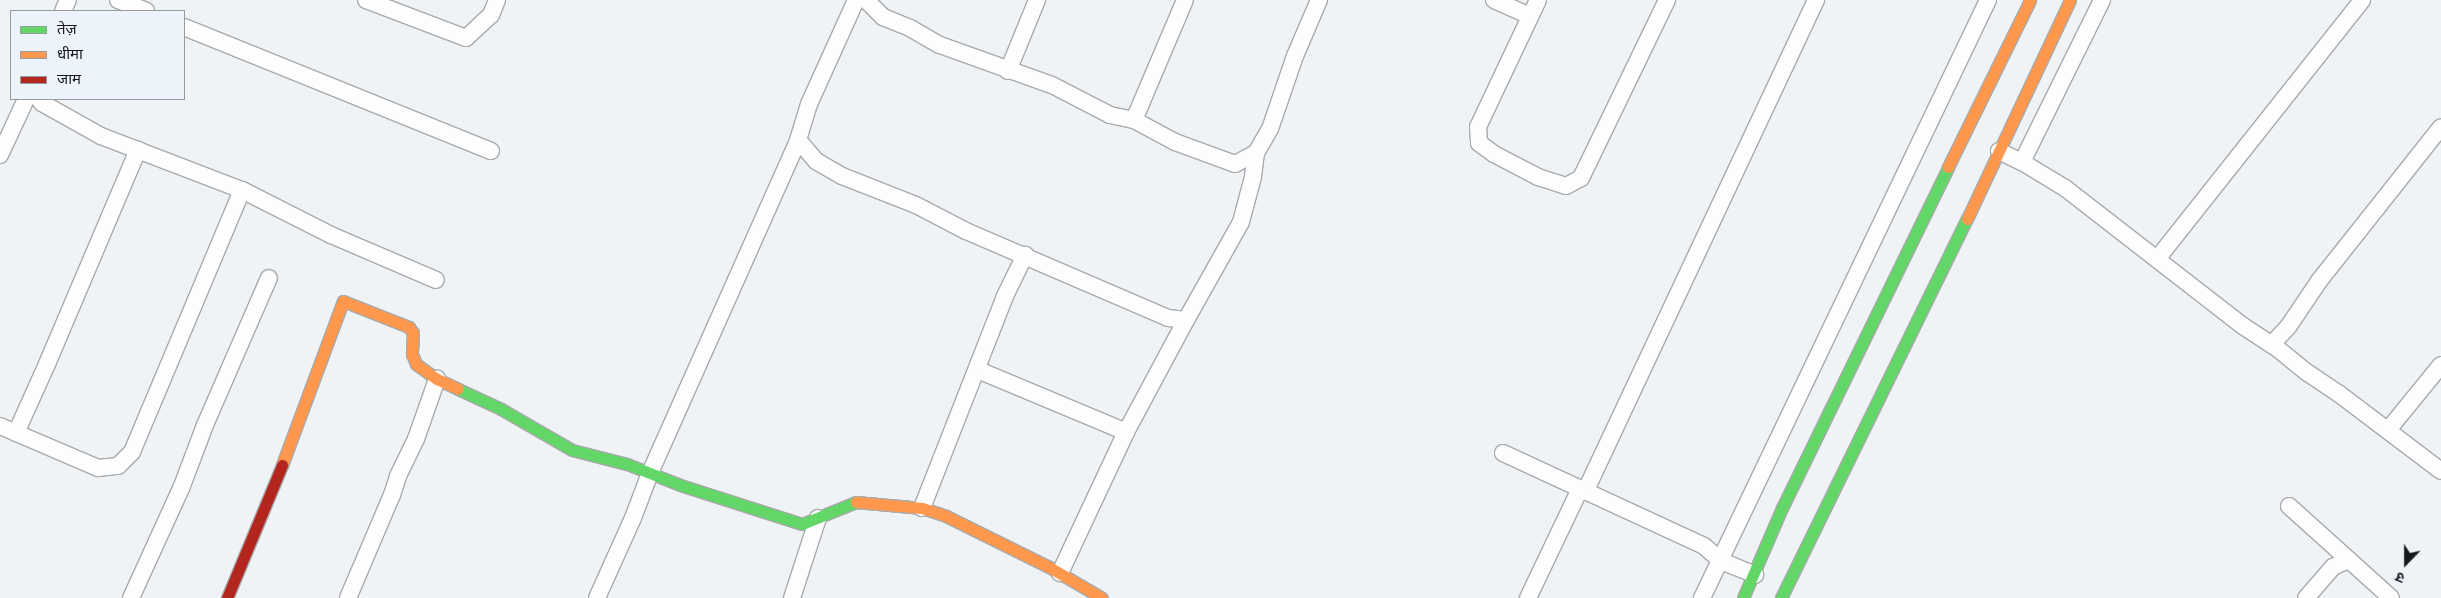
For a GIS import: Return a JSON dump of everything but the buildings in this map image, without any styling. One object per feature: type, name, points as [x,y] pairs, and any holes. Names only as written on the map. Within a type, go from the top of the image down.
[{"type":"street","points":[[118,0],[143,10]]},
{"type":"street","points":[[366,0],[466,38],[491,15],[497,0]]},
{"type":"street","points":[[597,598],[633,518],[650,473],[798,140],[808,104],[856,0]]},
{"type":"street","points":[[866,0],[883,17],[910,28],[940,45],[1008,71],[1052,85],[1110,115],[1134,120],[1175,142],[1235,164],[1256,153]]},
{"type":"street","points":[[1008,71],[1037,0]]},
{"type":"street","points":[[1134,120],[1185,0]]},
{"type":"street","points":[[1060,573],[1126,432],[1241,222],[1253,177],[1256,153],[1270,129],[1295,56],[1319,0]]},
{"type":"street","points":[[1494,0],[1530,16]]},
{"type":"street","points":[[1538,0],[1478,127],[1479,143],[1494,154],[1538,177],[1566,186],[1581,178],[1667,0]]},
{"type":"street","points":[[1528,598],[1582,491],[1816,0]]},
{"type":"street","points":[[1702,598],[1988,0]]},
{"type":"street","points":[[1743,598],[1782,508],[2030,0]]},
{"type":"street","points":[[1781,598],[1957,241],[2070,0]]},
{"type":"street","points":[[2022,162],[2102,0]]},
{"type":"street","points":[[2158,259],[2362,0]]},
{"type":"street","points":[[185,27],[491,151]]},
{"type":"street","points":[[0,155],[26,100]]},
{"type":"street","points":[[40,100],[42,103],[101,136],[242,190],[331,235],[436,280]]},
{"type":"street","points":[[2272,344],[2288,327],[2319,280],[2441,127]]},
{"type":"street","points":[[798,140],[816,161],[842,176],[916,205],[966,231],[1025,254],[1168,318],[1186,320]]},
{"type":"street","points":[[16,433],[48,364],[138,150]]},
{"type":"street","points":[[1999,151],[2022,162],[2065,188],[2242,326],[2272,344],[2441,471]]},
{"type":"street","points":[[0,426],[98,468],[118,466],[132,452],[242,190]]},
{"type":"street","points":[[922,508],[978,370],[1005,296],[1025,254]]},
{"type":"street","points":[[131,598],[182,486],[205,425],[269,278]]},
{"type":"street","points":[[226,598],[280,469],[343,301],[408,327],[413,333],[412,354],[416,364],[436,378],[501,409],[572,450],[627,464],[728,502],[802,524],[853,502],[922,508],[946,516],[1060,573],[1102,598]]},
{"type":"street","points":[[2388,430],[2441,365]]},
{"type":"street","points":[[978,370],[1126,432]]},
{"type":"street","points":[[348,598],[392,495],[398,476],[416,439],[436,378]]},
{"type":"street","points":[[1503,454],[1704,546],[1721,561],[1755,574]]},
{"type":"street","points":[[2289,506],[2391,598]]},
{"type":"street","points":[[792,598],[818,518]]},
{"type":"street","points":[[2306,598],[2333,567],[2348,560]]},
{"type":"traffic: fast","points":[[1743,598],[1782,508],[1948,167]]},
{"type":"traffic: fast","points":[[1781,598],[1967,219]]},
{"type":"traffic: fast","points":[[458,389],[501,409],[572,450],[627,464],[680,485],[802,524],[856,502]]},
{"type":"traffic: slow","points":[[1948,167],[2030,0]]},
{"type":"traffic: slow","points":[[1967,219],[2070,0]]},
{"type":"traffic: slow","points":[[282,465],[343,301],[409,327],[413,333],[412,354],[416,364],[437,379],[458,389]]},
{"type":"traffic: slow","points":[[856,502],[922,508],[946,516],[1049,567],[1102,598]]},
{"type":"traffic: jam","points":[[227,598],[282,465]]}]
